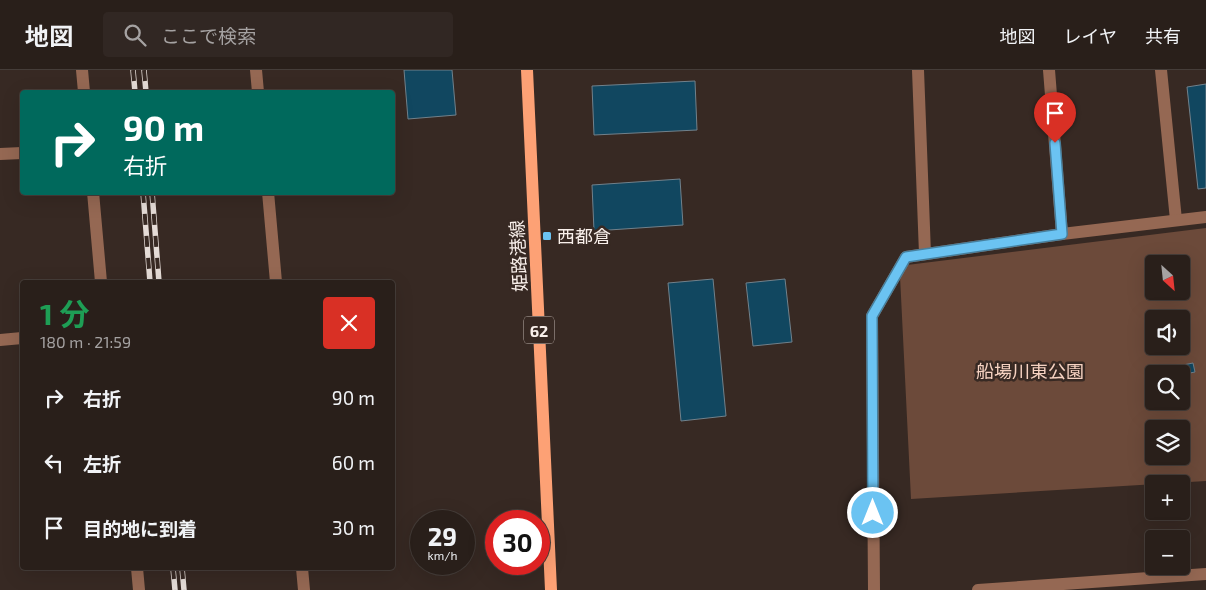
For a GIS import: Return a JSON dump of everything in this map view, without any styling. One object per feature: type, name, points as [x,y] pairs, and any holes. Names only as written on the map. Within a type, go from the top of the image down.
[{"type":"main road","name":"姫路港線","points":[[527,70],[551,590]]},
{"type":"street","points":[[82,70],[84,90]]},
{"type":"street","points":[[256,70],[258,90]]},
{"type":"street","points":[[918,70],[925,254]]},
{"type":"street","points":[[1049,70],[1062,234]]},
{"type":"street","points":[[1162,70],[1176,220]]},
{"type":"street","points":[[0,154],[20,153]]},
{"type":"street","points":[[93,195],[101,280]]},
{"type":"street","points":[[268,195],[276,280]]},
{"type":"street","points":[[874,590],[872,316],[906,257],[1062,234],[1206,217]]},
{"type":"street","points":[[0,340],[20,338]]},
{"type":"street","points":[[137,570],[139,590]]},
{"type":"street","points":[[302,570],[304,590]]},
{"type":"street","points":[[978,590],[1128,585],[1206,574]]},
{"type":"green space","name":"船場川東公園","points":[[1206,228],[1206,481],[1190,482],[1190,475],[1145,475],[1145,485],[911,499],[900,276],[907,265]]},
{"type":"building","points":[[404,70],[452,70],[456,115],[408,119]]},
{"type":"building","points":[[695,81],[697,130],[594,135],[592,86]]},
{"type":"building","points":[[1206,84],[1206,188],[1198,189],[1187,87]]},
{"type":"building","points":[[680,179],[683,225],[594,231],[592,185]]},
{"type":"building","points":[[713,279],[726,416],[681,421],[668,283]]},
{"type":"building","points":[[785,279],[792,342],[753,346],[746,283]]},
{"type":"building","points":[[1193,363],[1195,372],[1190,373],[1190,365],[1183,365]]},
{"type":"railway","points":[[133,70],[135,90]]},
{"type":"railway","points":[[144,70],[146,90]]},
{"type":"railway","points":[[143,195],[150,280]]},
{"type":"railway","points":[[152,195],[159,280]]},
{"type":"railway","points":[[173,570],[175,590]]},
{"type":"railway","points":[[182,570],[184,590]]},
{"type":"place","name":"西都倉","points":[[547,236]]},
{"type":"route","points":[[873,513],[872,316],[906,257],[1062,234],[1055,143]]}]
